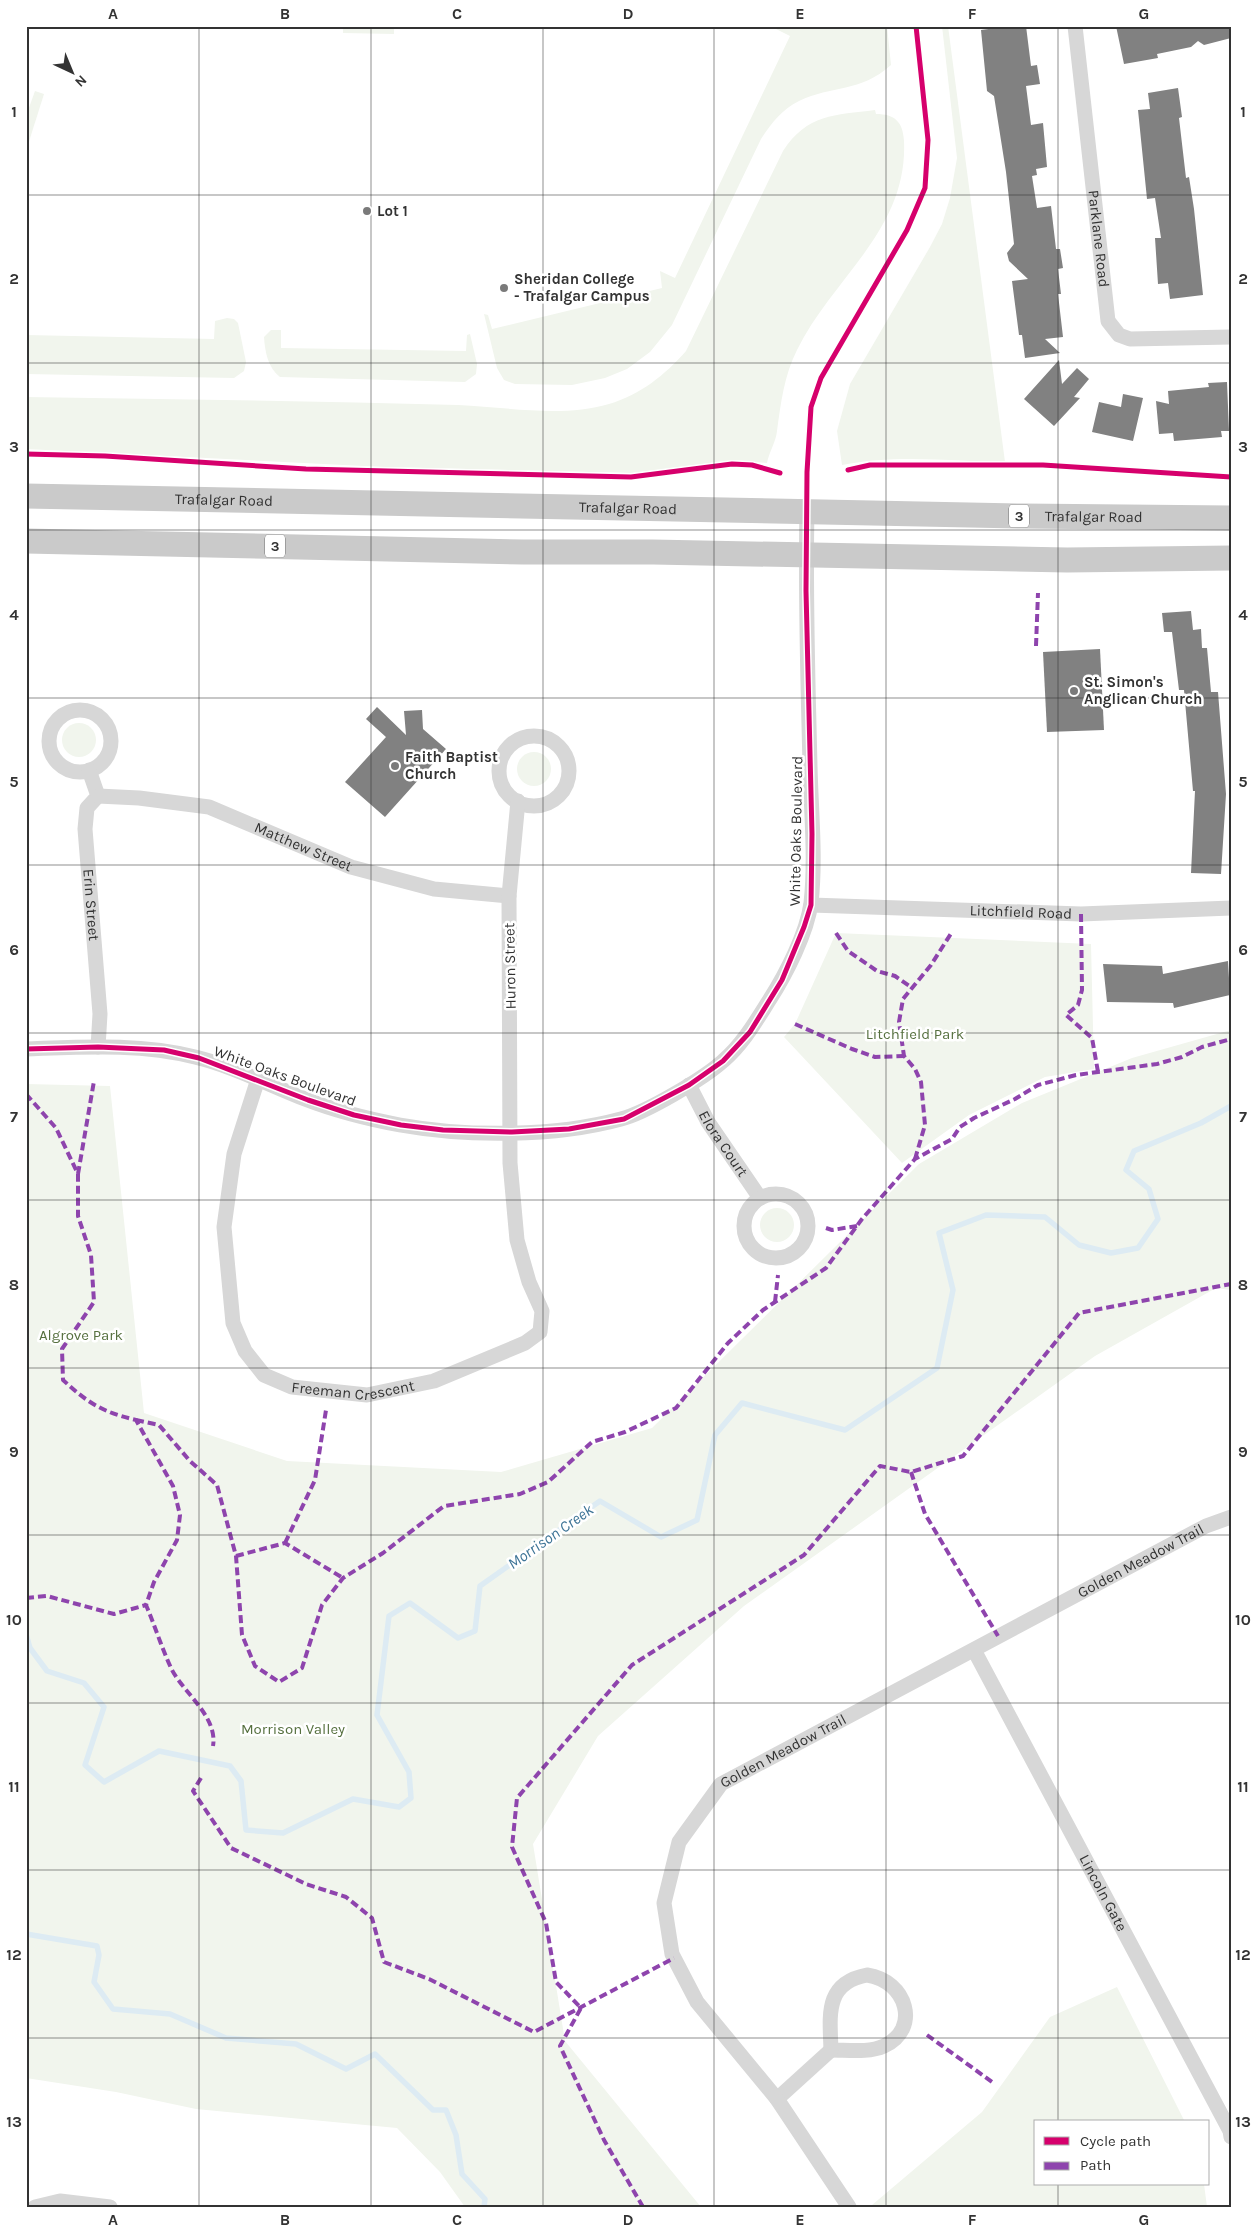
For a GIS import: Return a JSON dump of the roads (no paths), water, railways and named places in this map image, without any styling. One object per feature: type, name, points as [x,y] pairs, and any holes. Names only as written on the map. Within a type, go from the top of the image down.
[{"type":"main road","name":"Trafalgar Road","points":[[26,496],[1022,516],[1231,518]]},
{"type":"main road","name":"3","points":[[26,541],[514,552],[653,552],[1067,560],[1231,558]]},
{"type":"street","name":"Parklane Road","points":[[1075,26],[1108,321],[1119,335],[1130,339],[1231,338]]},
{"type":"street","name":"White Oaks Boulevard","points":[[26,1049],[98,1047],[173,1052],[199,1058],[317,1103],[354,1115],[401,1125],[443,1130],[512,1132],[569,1129],[624,1119],[689,1085],[723,1062],[750,1032],[782,980],[811,905],[812,834],[806,555],[807,511]]},
{"type":"street","points":[[87,711],[104,721],[109,730],[110,749],[98,766],[89,770],[69,770],[53,757],[49,747],[52,727],[58,718],[67,712],[87,711]]},
{"type":"street","points":[[533,736],[545,737],[555,742],[563,750],[568,761],[569,772],[563,789],[551,801],[540,805],[528,805],[518,801],[508,794],[502,785],[499,774],[500,763],[505,752],[512,744],[522,738],[533,736]]},
{"type":"street","points":[[89,770],[98,796]]},
{"type":"street","name":"Matthew Street","points":[[98,796],[139,798],[209,807],[351,867],[434,889],[509,896]]},
{"type":"street","name":"Erin Street","points":[[98,796],[87,808],[85,829],[100,1014],[98,1047]]},
{"type":"street","name":"Huron Street","points":[[512,1132],[509,896],[518,801]]},
{"type":"street","name":"Litchfield Road","points":[[811,905],[1081,914],[1231,908]]},
{"type":"street","name":"Freeman Crescent","points":[[258,1079],[234,1154],[224,1226],[233,1323],[245,1351],[264,1375],[292,1387],[367,1395],[434,1381],[525,1343],[540,1332],[542,1311],[529,1282],[517,1240],[510,1163],[512,1132]]},
{"type":"street","name":"Elora Court","points":[[689,1085],[708,1122],[760,1198]]},
{"type":"street","points":[[780,1194],[790,1196],[804,1210],[808,1220],[806,1235],[799,1248],[790,1254],[780,1258],[764,1255],[751,1246],[746,1236],[744,1225],[746,1214],[760,1198],[780,1194]]},
{"type":"street","name":"Golden Meadow Trail","points":[[849,2207],[777,2099],[697,2002],[672,1954],[664,1903],[679,1842],[721,1784],[1206,1526],[1231,1517]]},
{"type":"street","name":"Lincoln Gate","points":[[974,1650],[1230,2133]]},
{"type":"street","points":[[777,2099],[831,2050],[874,2050],[886,2046],[896,2038],[902,2027],[905,2015],[904,2002],[898,1991],[890,1983],[879,1977],[867,1975],[855,1978],[844,1984],[836,1992],[831,2004],[831,2050]]},
{"type":"street","points":[[35,2207],[60,2201],[110,2207]]},
{"type":"waterway","name":"Morrison Creek","points":[[26,1634],[30,1648],[47,1671],[84,1683],[104,1707],[85,1765],[104,1782],[159,1751],[230,1766],[241,1781],[246,1830],[283,1833],[353,1799],[399,1807],[411,1798],[409,1772],[377,1715],[389,1616],[410,1603],[458,1638],[475,1631],[480,1586],[600,1501],[661,1537],[697,1520],[715,1435],[742,1403],[845,1430],[937,1368],[953,1290],[939,1233],[986,1215],[1045,1217],[1079,1245],[1111,1253],[1138,1248],[1158,1219],[1149,1189],[1126,1170],[1134,1151],[1201,1123],[1231,1106]]},
{"type":"waterway","points":[[26,1934],[97,1946],[99,1955],[94,1982],[113,2009],[170,2014],[226,2038],[296,2044],[346,2069],[375,2054],[433,2110],[446,2110],[456,2135],[462,2174],[485,2199],[484,2207]]},
{"type":"place","name":"Lot 1","points":[[367,211]]},
{"type":"place","name":"Sheridan College - Trafalgar Campus","points":[[504,288]]},
{"type":"place","name":"St. Simon's Anglican Church","points":[[1074,691]]},
{"type":"place","name":"Faith Baptist Church","points":[[395,766]]},
{"type":"park label","name":"Litchfield Park","points":[[915,1034]]},
{"type":"park label","name":"Algrove Park","points":[[81,1335]]},
{"type":"park label","name":"Morrison Valley","points":[[293,1729]]}]
